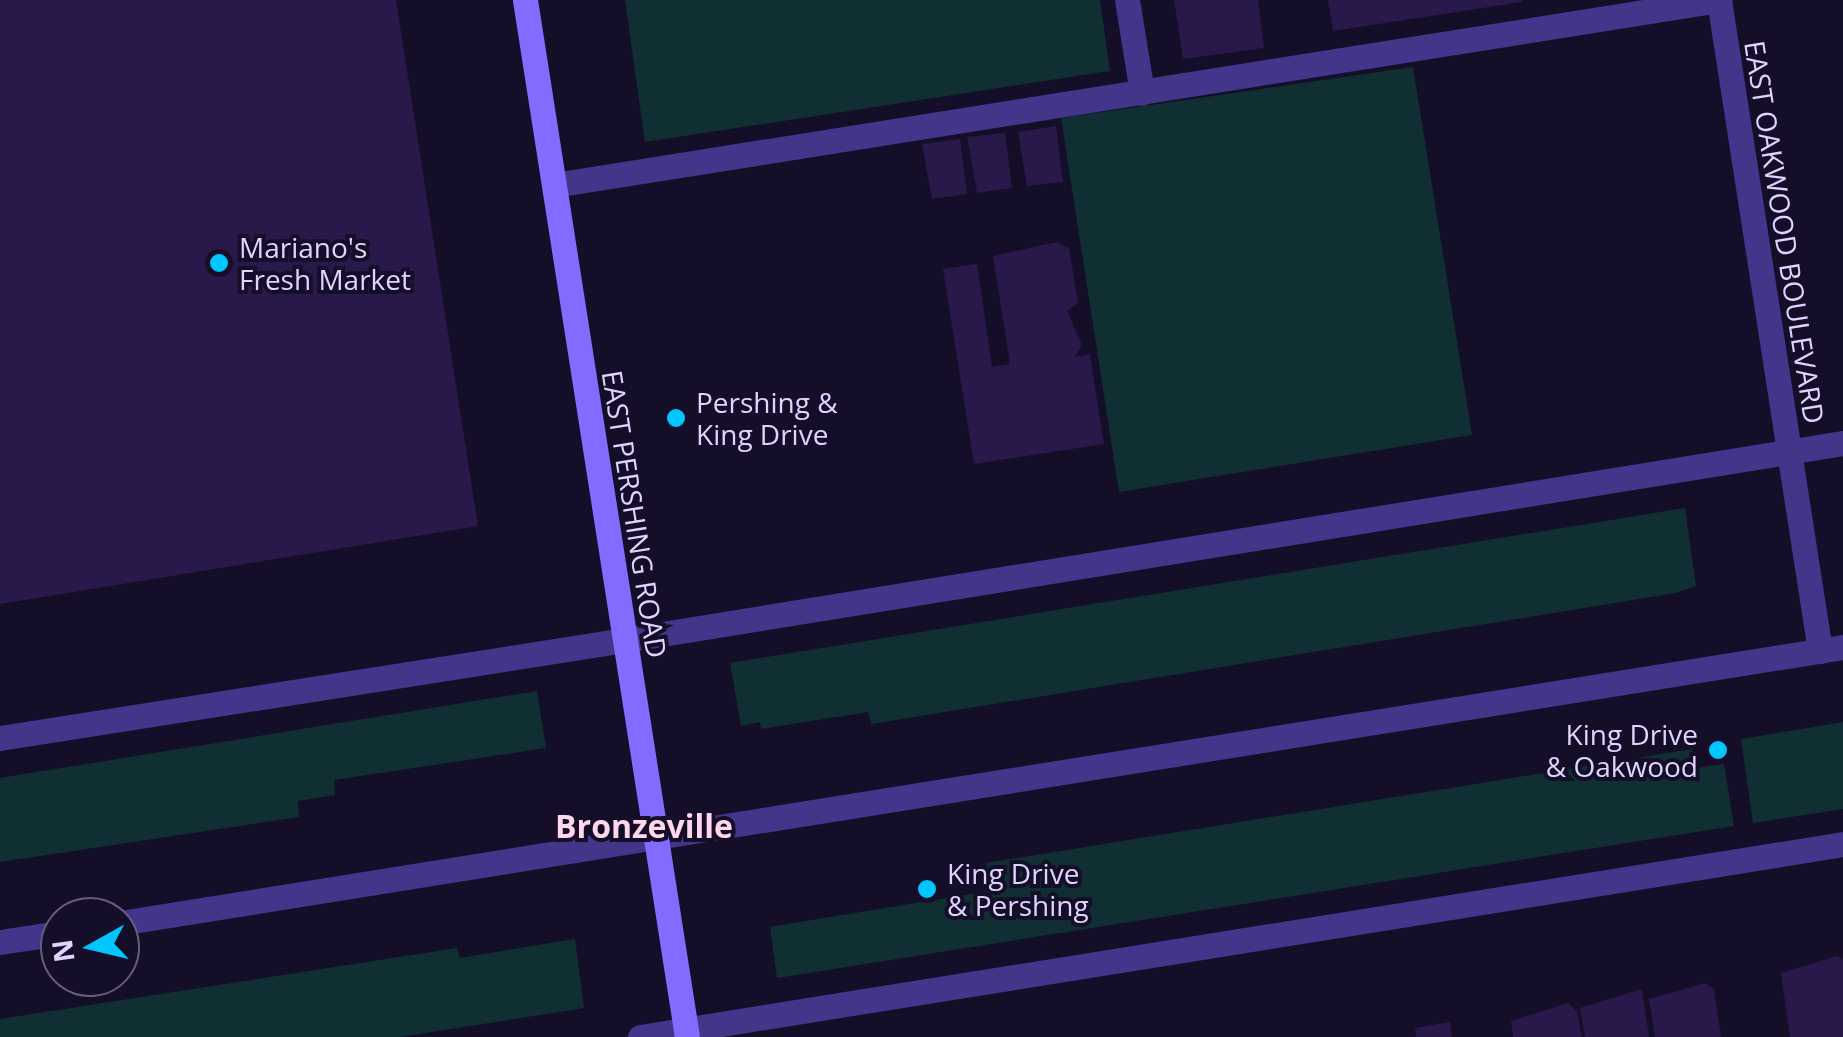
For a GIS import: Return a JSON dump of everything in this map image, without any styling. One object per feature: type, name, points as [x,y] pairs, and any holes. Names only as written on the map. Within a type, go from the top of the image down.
[{"type":"main road","name":"EAST PERSHING ROAD","points":[[525,0],[686,1033]]},
{"type":"street","points":[[1127,0],[1142,93]]},
{"type":"street","points":[[554,185],[1719,0]]},
{"type":"street","name":"EAST OAKWOOD BOULEVARD","points":[[1719,0],[1788,452],[1832,649]]},
{"type":"street","points":[[0,738],[1843,442]]},
{"type":"street","points":[[140,921],[1832,649]]},
{"type":"street","points":[[640,1037],[686,1033],[1843,844]]},
{"type":"street","points":[[0,942],[40,936]]},
{"type":"green space","points":[[625,0],[1100,0],[1110,71],[645,142]]},
{"type":"green space","points":[[1413,67],[1472,435],[1119,492],[1061,118]]},
{"type":"green space","points":[[1685,508],[1696,586],[1676,593],[871,724],[868,712],[761,729],[760,722],[741,726],[730,663]]},
{"type":"green space","points":[[537,691],[546,748],[334,780],[335,795],[298,801],[299,817],[0,862],[0,778]]},
{"type":"green space","points":[[1843,722],[1843,809],[1753,823],[1741,739]]},
{"type":"green space","points":[[1692,749],[1696,768],[1724,764],[1734,826],[777,978],[770,927],[989,891],[986,863]]},
{"type":"green space","points":[[575,939],[584,1008],[400,1037],[0,1037],[0,1019],[457,948],[460,958]]},
{"type":"building","name":"Mariano's Fresh Market","points":[[0,0],[396,0],[478,526],[0,604]]},
{"type":"building","points":[[1174,0],[1258,0],[1264,48],[1183,59]]},
{"type":"building","points":[[1328,0],[1522,0],[1522,2],[1333,31]]},
{"type":"building","points":[[1056,126],[1063,182],[1027,186],[1018,132]]},
{"type":"building","points":[[1005,133],[1012,188],[977,193],[967,137]]},
{"type":"building","points":[[960,139],[967,194],[932,199],[922,144]]},
{"type":"building","points":[[1057,242],[1069,248],[1078,303],[1067,311],[1082,345],[1075,357],[1090,354],[1104,444],[974,464],[943,269],[977,264],[992,367],[1010,364],[993,256]]},
{"type":"building","points":[[1837,956],[1843,960],[1843,1037],[1790,1037],[1781,973]]},
{"type":"building","points":[[1705,983],[1714,989],[1721,1037],[1655,1037],[1649,999]]},
{"type":"building","points":[[1642,989],[1649,1037],[1585,1037],[1580,1008]]},
{"type":"building","points":[[1568,1003],[1577,1011],[1582,1037],[1513,1037],[1511,1021]]},
{"type":"building","points":[[1450,1022],[1452,1037],[1416,1037],[1415,1028]]},
{"type":"place","name":"Mariano's Fresh Market","points":[[219,263]]},
{"type":"place","name":"Pershing & King Drive","points":[[676,418]]},
{"type":"place","name":"King Drive & Oakwood","points":[[1718,750]]},
{"type":"place","name":"King Drive & Pershing","points":[[927,889]]},
{"type":"district","name":"Bronzeville","points":[[644,826]]}]
